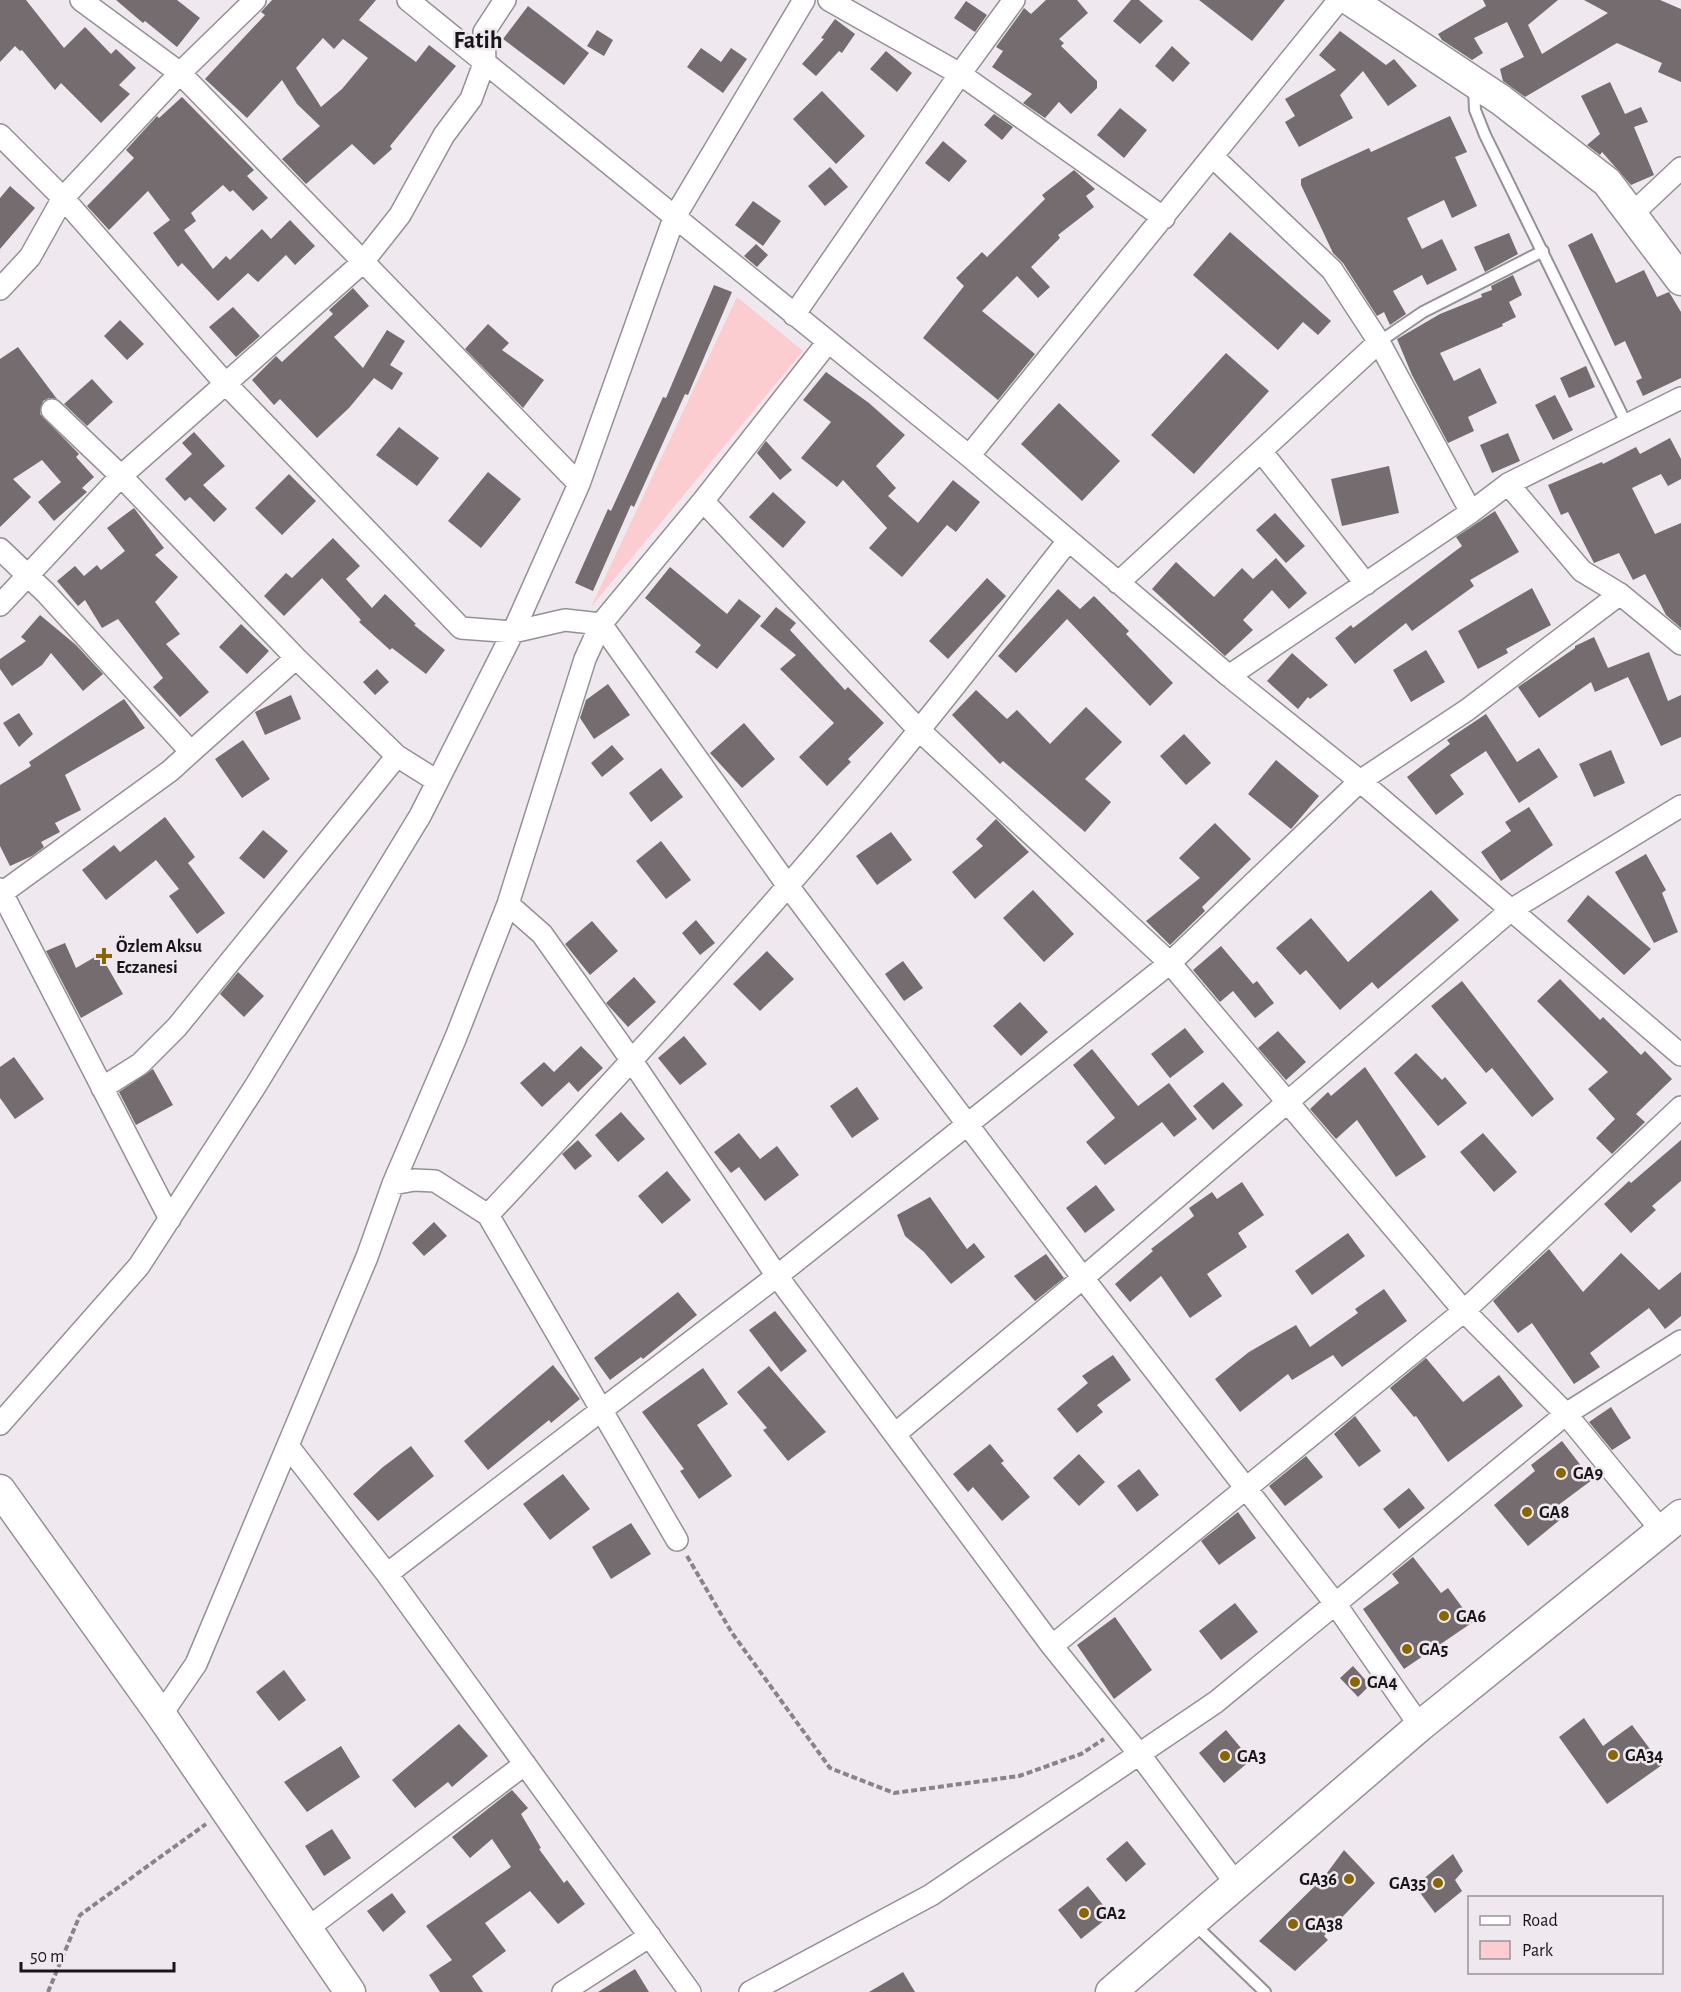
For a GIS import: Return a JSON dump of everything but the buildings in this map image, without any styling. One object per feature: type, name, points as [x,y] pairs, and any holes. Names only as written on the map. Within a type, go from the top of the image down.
[{"type":"street","points":[[81,0],[180,73],[579,484]]},
{"type":"street","points":[[0,289],[30,257],[63,198],[180,73],[255,0]]},
{"type":"street","points":[[408,0],[969,456],[1229,676],[1360,781],[1681,1055]]},
{"type":"street","points":[[0,605],[121,476],[224,382],[362,263],[400,215],[444,135],[471,99],[484,61],[484,32],[505,0]]},
{"type":"street","points":[[0,1424],[139,1266],[286,1035],[420,816],[513,632],[579,484],[674,218],[804,0]]},
{"type":"street","points":[[829,0],[960,74],[1164,218]]},
{"type":"street","points":[[794,315],[960,74],[1014,0]]},
{"type":"street","points":[[969,456],[1339,0]]},
{"type":"street","points":[[1350,0],[1476,84],[1607,182],[1681,280]]},
{"type":"street","points":[[0,135],[63,198],[224,382],[461,628],[513,632],[565,620],[601,624],[788,886],[1083,1278],[1335,1602],[1419,1726]]},
{"type":"street","points":[[1213,157],[1332,270],[1379,342],[1471,512]]},
{"type":"street","points":[[1631,215],[1681,168]]},
{"type":"street","points":[[161,1715],[196,1664],[367,1257],[393,1184],[456,1037],[508,904],[585,659],[601,624],[703,501],[828,342]]},
{"type":"street","points":[[1118,583],[1379,342]]},
{"type":"street","points":[[1229,676],[1471,512],[1508,484],[1681,398]]},
{"type":"street","points":[[52,410],[121,476],[296,658],[397,756],[437,781]]},
{"type":"street","points":[[1261,450],[1366,584]]},
{"type":"street","points":[[1508,484],[1582,571],[1620,594],[1681,644]]},
{"type":"street","points":[[703,501],[919,730],[1170,963],[1464,1311],[1671,1523],[1419,1726],[1112,1992]]},
{"type":"street","points":[[488,1215],[632,1061],[788,886],[919,730],[1068,541]]},
{"type":"street","points":[[0,549],[29,575],[191,752]]},
{"type":"street","points":[[387,1574],[777,1276],[1170,963],[1360,781],[1467,710],[1620,594]]},
{"type":"street","points":[[170,1219],[102,1088],[83,1046],[1,891],[170,771],[296,658]]},
{"type":"street","points":[[102,1088],[140,1064],[177,1027],[397,756]]},
{"type":"street","points":[[895,1434],[1083,1278],[1511,910],[1681,806]]},
{"type":"street","points":[[508,904],[542,934],[632,1061],[777,1276],[1052,1646],[1118,1731],[1140,1755],[1236,1885]]},
{"type":"street","points":[[1052,1646],[1464,1311],[1681,1107]]},
{"type":"street","points":[[393,1184],[414,1180],[435,1181],[488,1215],[677,1540]]},
{"type":"street","points":[[750,1992],[931,1895],[1216,1702],[1566,1414],[1681,1341]]},
{"type":"street","points":[[288,1446],[387,1574],[690,1992]]},
{"type":"street","points":[[0,1490],[161,1715],[350,1992]]},
{"type":"street","points":[[308,1928],[525,1764]]},
{"type":"street","points":[[563,1992],[650,1936]]},
{"type":"lane","points":[[1476,84],[1473,94],[1475,110],[1485,135],[1627,425]]},
{"type":"lane","points":[[1379,342],[1423,312],[1543,251]]},
{"type":"lane","points":[[1192,1923],[1265,1992]]},
{"type":"path","points":[[677,1540],[732,1633],[830,1768],[894,1793],[1019,1776],[1081,1754],[1118,1731]]},
{"type":"path","points":[[48,1992],[80,1915],[226,1810]]},
{"type":"green space","points":[[737,297],[803,351],[591,607]]},
{"type":"place","name":"Özlem Aksu Eczanesi","points":[[104,956]]},
{"type":"place","name":"GA9","points":[[1561,1473]]},
{"type":"place","name":"GA8","points":[[1527,1512]]},
{"type":"place","name":"GA6","points":[[1444,1616]]},
{"type":"place","name":"GA5","points":[[1407,1649]]},
{"type":"place","name":"GA4","points":[[1355,1682]]},
{"type":"place","name":"GA34","points":[[1613,1755]]},
{"type":"place","name":"GA3","points":[[1225,1756]]},
{"type":"place","name":"GA36","points":[[1349,1879]]},
{"type":"place","name":"GA35","points":[[1438,1883]]},
{"type":"place","name":"GA2","points":[[1084,1913]]},
{"type":"place","name":"GA38","points":[[1293,1924]]},
{"type":"district","name":"Fatih","points":[[478,40]]}]
